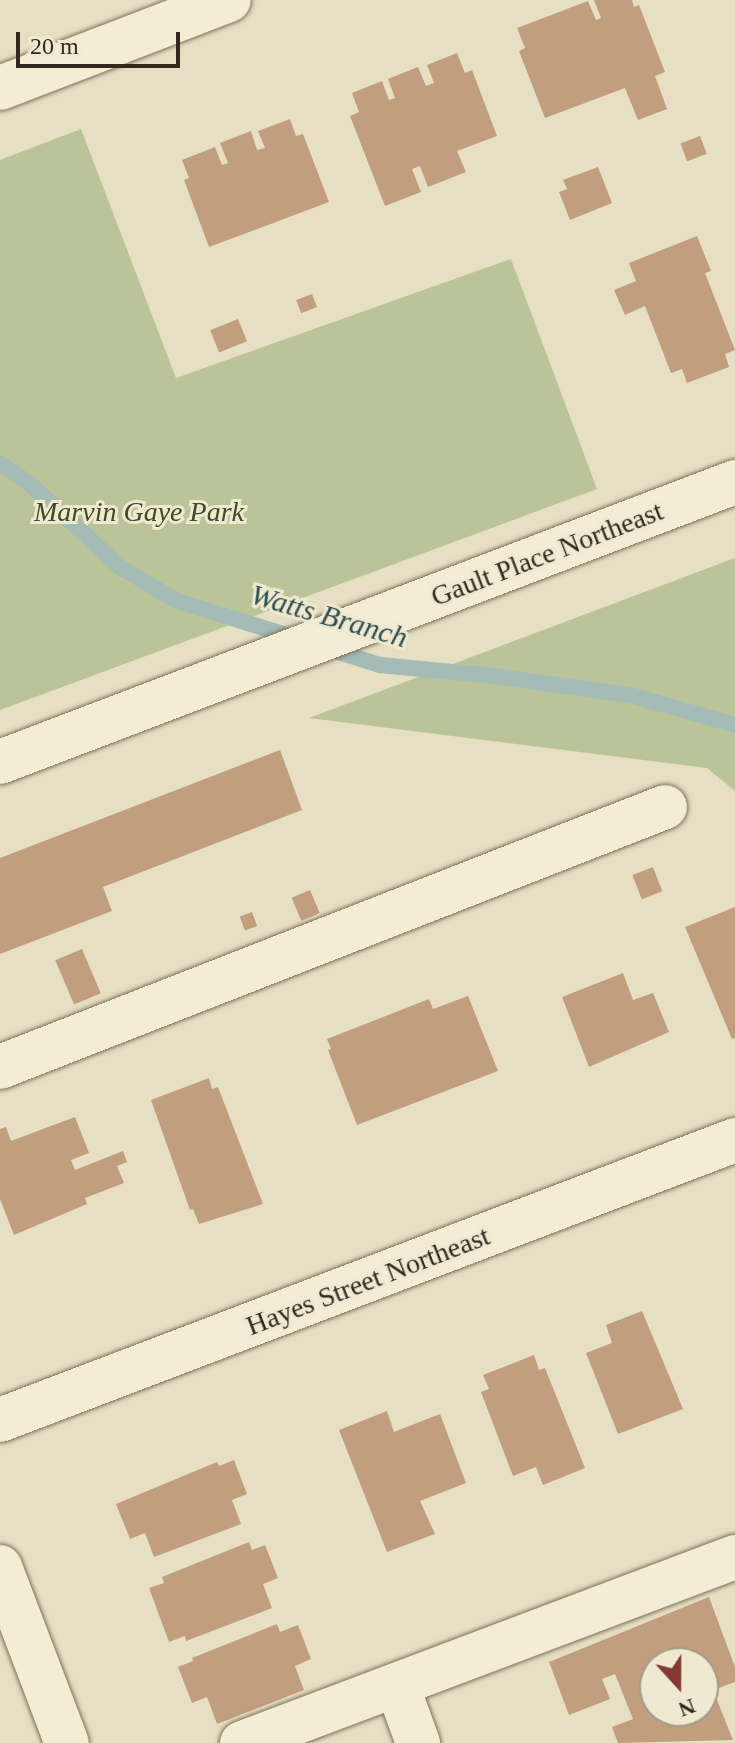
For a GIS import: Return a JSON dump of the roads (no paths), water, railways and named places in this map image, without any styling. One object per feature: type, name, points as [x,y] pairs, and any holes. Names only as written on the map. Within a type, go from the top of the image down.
[{"type":"street","points":[[0,88],[229,0]]},
{"type":"street","name":"Gault Place Northeast","points":[[0,762],[735,482]]},
{"type":"street","points":[[0,1067],[665,807]]},
{"type":"street","name":"Hayes Street Northeast","points":[[0,1420],[735,1140]]},
{"type":"street","points":[[242,1743],[735,1557]]},
{"type":"street","points":[[0,1567],[67,1743]]},
{"type":"street","points":[[397,1685],[418,1743]]},
{"type":"waterway","name":"Watts Branch","points":[[0,463],[29,483],[120,567],[177,601],[296,638]]},
{"type":"waterway","name":"Watts Branch","points":[[326,648],[380,665],[494,676],[630,695],[735,725]]},
{"type":"park label","name":"Marvin Gaye Park","points":[[139,512]]}]
